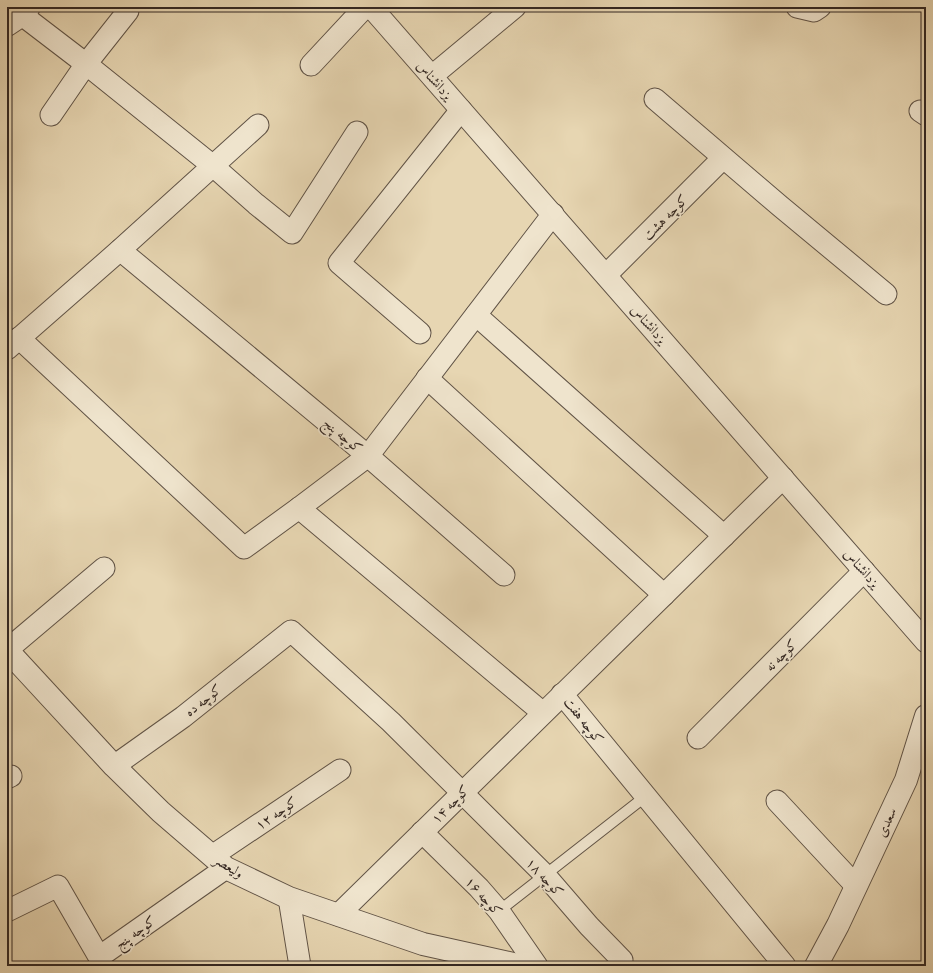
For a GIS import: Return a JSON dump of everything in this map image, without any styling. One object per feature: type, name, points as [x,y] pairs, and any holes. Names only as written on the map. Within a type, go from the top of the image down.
[{"type":"street","points":[[311,65],[365,7]]},
{"type":"street","name":"یزدانشناس","points":[[371,7],[926,642]]},
{"type":"street","points":[[432,76],[515,7]]},
{"type":"street","points":[[797,7],[814,11],[820,7]]},
{"type":"street","points":[[51,115],[86,64],[128,11]]},
{"type":"street","points":[[20,16],[86,64],[292,233],[357,132]]},
{"type":"street","points":[[655,99],[723,158],[886,294]]},
{"type":"street","points":[[420,333],[339,263],[461,110]]},
{"type":"street","points":[[258,125],[120,250],[13,344],[244,548],[368,456],[504,574]]},
{"type":"street","name":"کوچه هشت","points":[[606,276],[723,158]]},
{"type":"street","name":"کوچه پنج","points":[[120,250],[368,456],[553,214]]},
{"type":"street","points":[[476,315],[724,536]]},
{"type":"street","points":[[427,378],[664,595]]},
{"type":"street","name":"کوچه هفت","points":[[783,478],[562,694],[785,966]]},
{"type":"street","points":[[299,508],[543,713]]},
{"type":"street","points":[[7,650],[104,568]]},
{"type":"street","name":"کوچه نه","points":[[698,738],[864,571]]},
{"type":"street","name":"کوچه ده","points":[[114,766],[182,717],[291,631]]},
{"type":"street","name":"کوچه ۱۸","points":[[291,631],[391,722],[545,875],[589,926],[622,960],[621,966]]},
{"type":"street","name":"ولیعصر","points":[[7,650],[114,766],[162,812],[219,862],[289,898],[338,915],[423,944],[522,966]]},
{"type":"street","name":"کوچه ۱۴","points":[[338,915],[562,694]]},
{"type":"street","name":"سعدی","points":[[838,925],[906,780],[926,716]]},
{"type":"street","name":"کوچه ۱۲","points":[[219,862],[340,770]]},
{"type":"street","points":[[777,801],[856,886]]},
{"type":"street","name":"کوچه ۱۶","points":[[422,832],[479,888],[499,911],[537,966]]},
{"type":"street","name":"کوچه پنج","points":[[7,911],[58,886],[99,958],[219,862]]},
{"type":"street","points":[[289,898],[300,966]]},
{"type":"street","points":[[803,966],[838,925]]},
{"type":"street","points":[[816,966],[838,925]]},
{"type":"lane","points":[[499,911],[646,796]]}]
